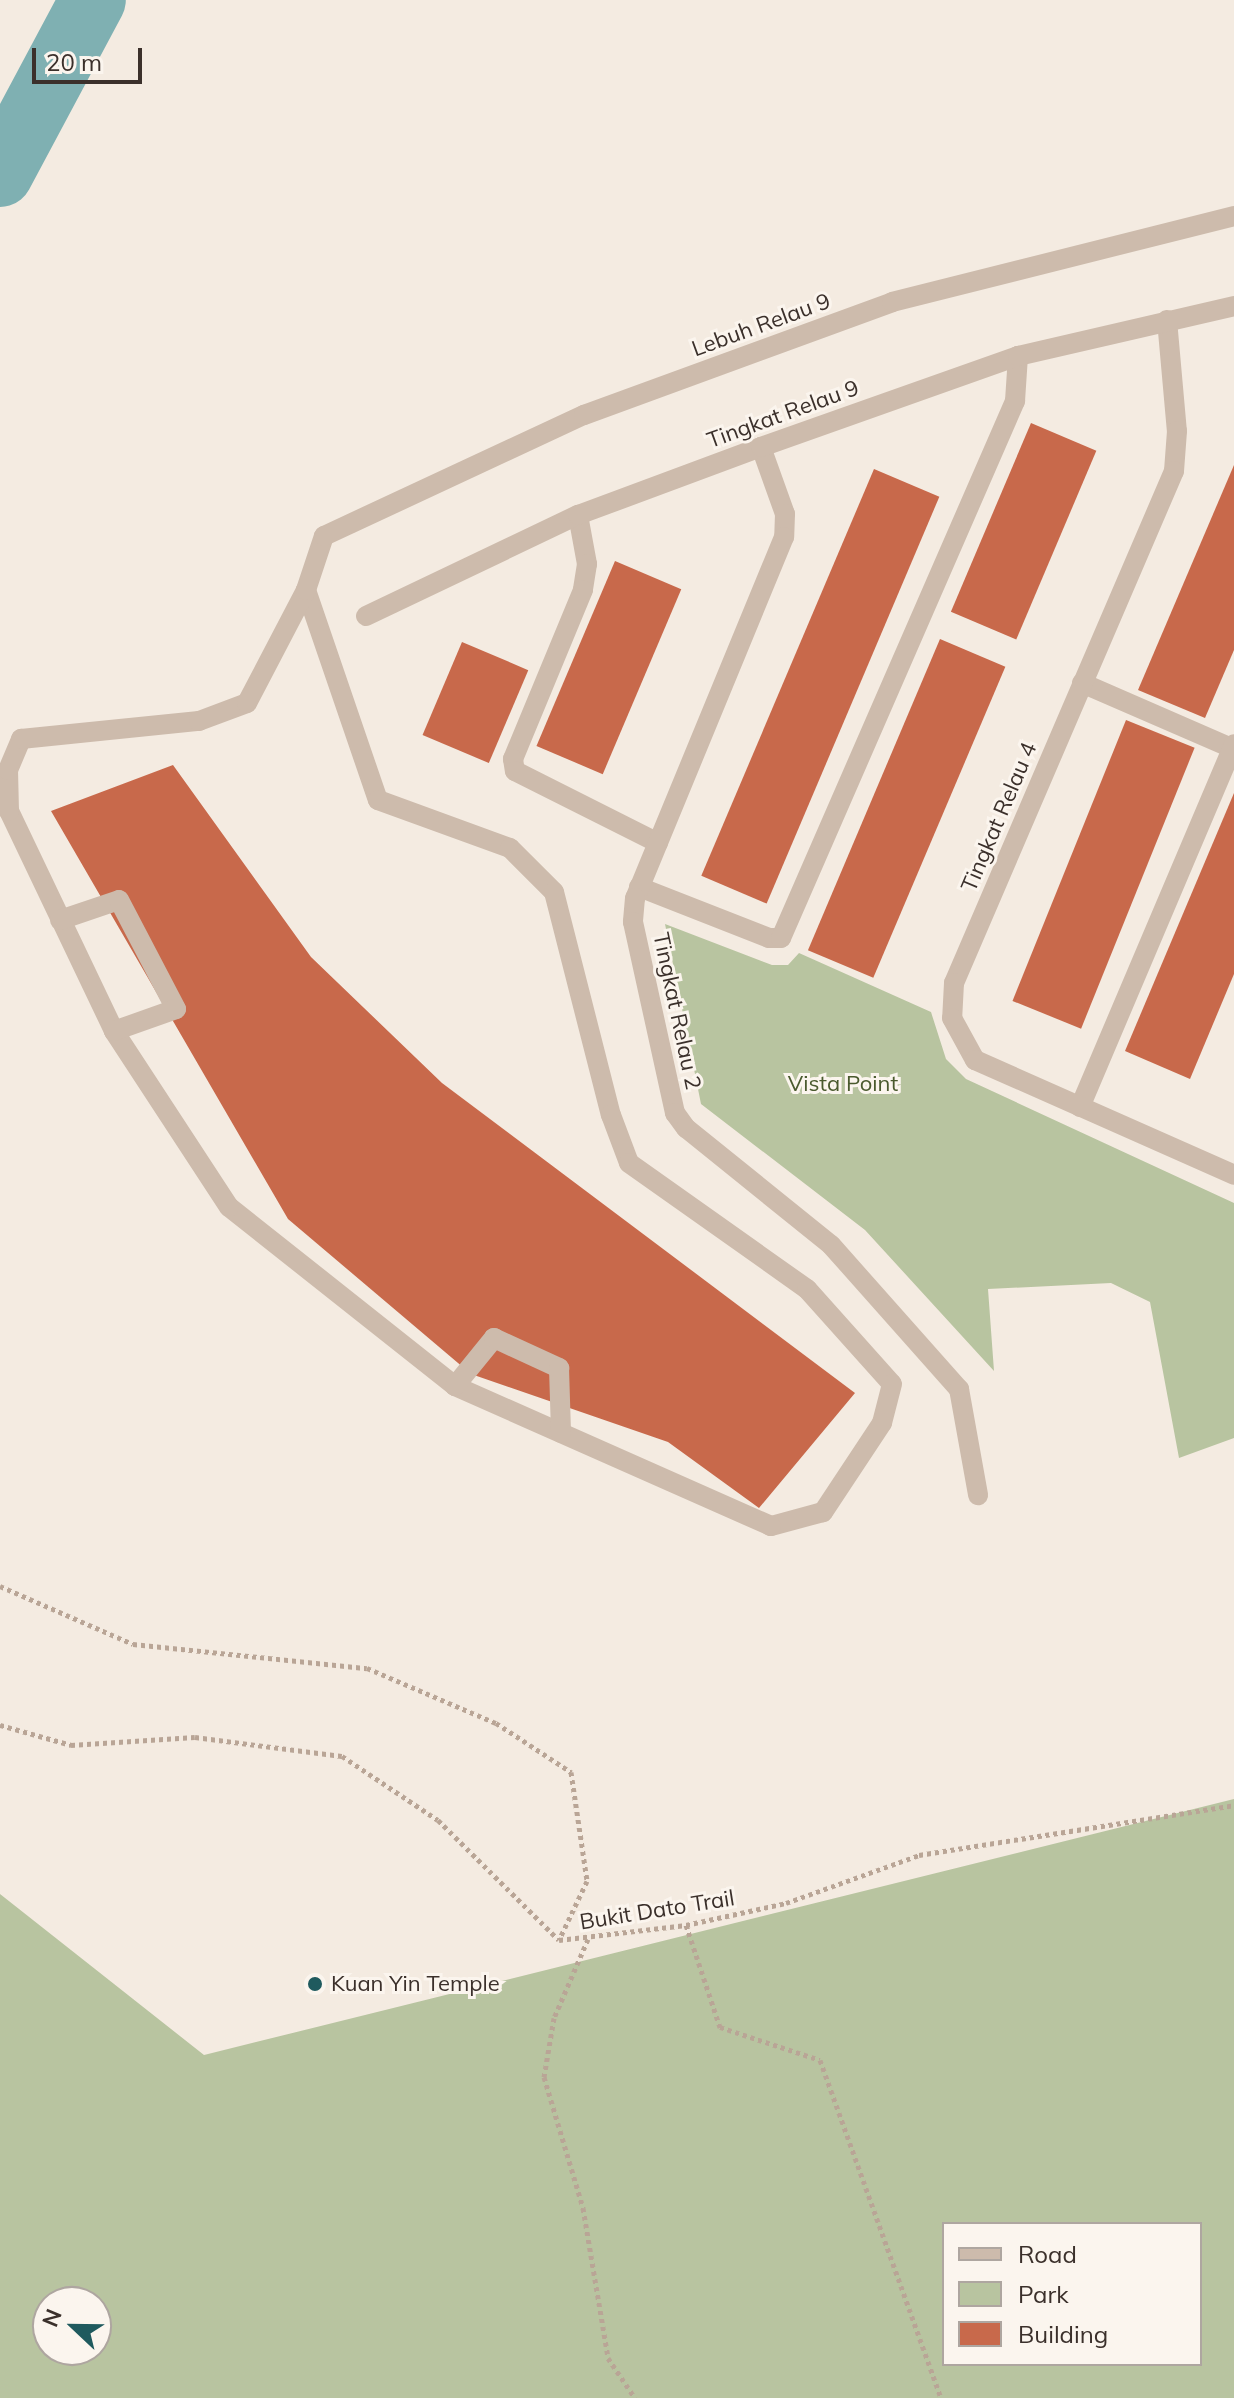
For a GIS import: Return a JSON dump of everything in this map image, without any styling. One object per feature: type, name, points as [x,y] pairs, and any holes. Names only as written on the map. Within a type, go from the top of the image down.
[{"type":"street","name":"Lebuh Relau 9","points":[[306,590],[324,536],[584,415],[892,302],[1234,216]]},
{"type":"street","name":"Tingkat Relau 9","points":[[366,616],[578,515],[761,447],[1018,356],[1234,306]]},
{"type":"street","name":"Tingkat Relau 4","points":[[1167,320],[1177,431],[1174,471],[954,983],[952,1018],[975,1060],[1234,1175]]},
{"type":"street","points":[[639,887],[769,938],[781,938],[1015,401],[1018,356]]},
{"type":"street","name":"Tingkat Relau 2","points":[[761,447],[785,514],[784,537],[639,887],[633,922],[675,1113],[686,1128],[831,1245],[959,1389],[978,1495]]},
{"type":"street","points":[[578,515],[587,564],[583,590],[513,759],[515,771],[658,843]]},
{"type":"street","points":[[306,590],[378,800],[510,848],[554,892],[611,1115],[629,1163],[807,1289],[892,1384],[882,1423],[823,1512],[771,1526],[455,1386],[229,1207],[114,1031],[9,811],[8,770],[21,739],[199,721],[247,703],[306,590]]},
{"type":"street","points":[[1080,1107],[1233,747],[1082,683]]},
{"type":"street","points":[[60,920],[119,900],[176,1009],[114,1031]]},
{"type":"street","points":[[455,1386],[494,1338],[559,1368],[561,1433]]},
{"type":"path","points":[[0,1586],[133,1644],[367,1668],[496,1723],[571,1772],[587,1881],[559,1940]]},
{"type":"path","name":"Bukit Dato Trail","points":[[0,1725],[71,1745],[195,1737],[342,1756],[438,1820],[559,1940],[588,1939],[686,1925],[786,1903],[919,1855],[1234,1805]]},
{"type":"path","points":[[686,1925],[720,2027],[820,2060],[941,2398]]},
{"type":"path","points":[[588,1939],[554,2018],[544,2077],[580,2195],[608,2358],[635,2398]]},
{"type":"green space","name":"Vista Point","points":[[665,924],[772,965],[788,965],[799,953],[931,1012],[946,1059],[966,1079],[1234,1203],[1234,1438],[1179,1458],[1150,1302],[1111,1283],[988,1289],[994,1371],[865,1230],[701,1104]]},
{"type":"green space","points":[[1234,1799],[1234,2398],[0,2398],[0,1894],[204,2055]]},
{"type":"building","points":[[1031,423],[1096,451],[1016,639],[951,612]]},
{"type":"building","points":[[1234,465],[1234,650],[1205,718],[1138,690]]},
{"type":"building","points":[[874,469],[939,497],[767,904],[701,876]]},
{"type":"building","points":[[615,561],[681,589],[603,774],[536,746]]},
{"type":"building","points":[[940,639],[1005,667],[873,978],[808,950]]},
{"type":"building","points":[[462,642],[528,670],[489,763],[423,735]]},
{"type":"building","points":[[1126,720],[1195,748],[1081,1029],[1012,1001]]},
{"type":"building","points":[[173,765],[311,957],[442,1083],[855,1393],[759,1508],[668,1442],[471,1374],[288,1219],[51,811]]},
{"type":"building","points":[[1234,793],[1234,974],[1190,1079],[1125,1051]]},
{"type":"waterway","points":[[0,174],[93,0]]},
{"type":"place","name":"Kuan Yin Temple","points":[[315,1984]]}]
